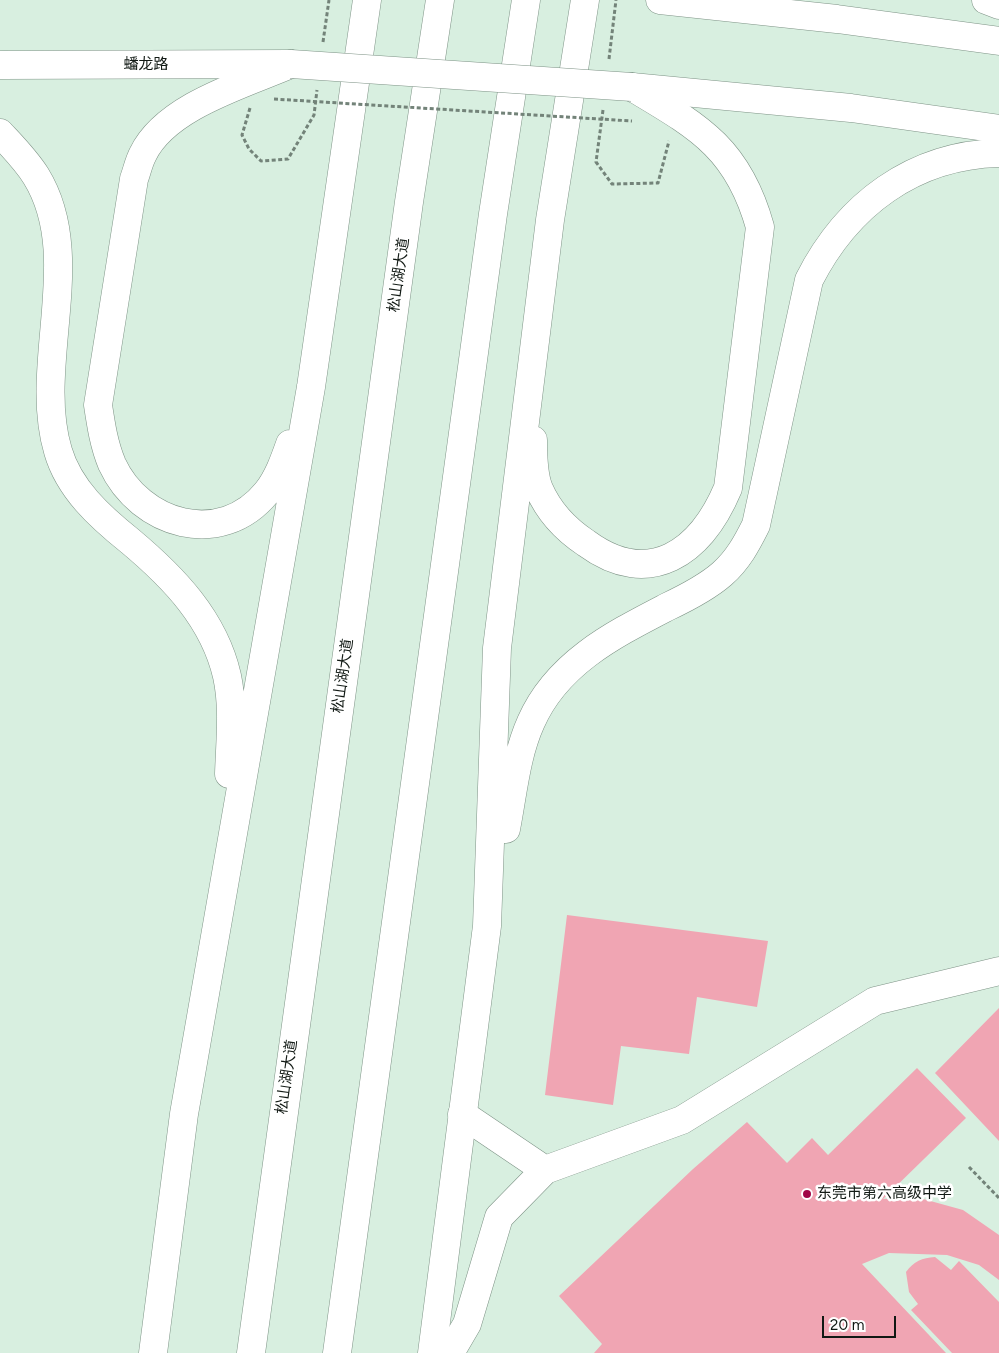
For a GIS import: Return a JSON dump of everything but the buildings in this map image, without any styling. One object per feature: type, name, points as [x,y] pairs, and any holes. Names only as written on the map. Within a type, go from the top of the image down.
[{"type":"main road","points":[[153,1353],[184,1114],[311,387],[367,0]]},
{"type":"main road","name":"松山湖大道","points":[[251,1353],[407,212],[440,0]]},
{"type":"main road","points":[[337,1353],[493,214],[526,0]]},
{"type":"main road","points":[[488,926],[497,648],[550,220],[585,0]]},
{"type":"main road","points":[[660,0],[837,19],[999,41]]},
{"type":"main road","points":[[986,0],[999,5]]},
{"type":"main road","points":[[291,64],[202,102],[177,117],[158,133],[143,153],[134,179],[98,405],[103,437],[113,465],[129,490],[146,506],[172,520],[200,526],[226,523],[249,509],[267,492],[279,472],[311,387]]},
{"type":"main road","name":"蟠龙路","points":[[0,65],[291,64],[632,87],[851,108],[999,129]]},
{"type":"main road","points":[[530,384],[534,457],[538,487],[553,514],[573,534],[598,552],[624,563],[651,564],[676,556],[698,538],[717,515],[728,488],[760,227],[752,198],[736,168],[716,145],[692,123],[632,87]]},
{"type":"main road","points":[[0,133],[20,154],[37,177],[50,208],[56,237],[58,268],[49,395],[52,426],[58,453],[71,479],[91,506],[161,567],[181,589],[200,615],[219,648],[227,677],[230,705],[226,874]]},
{"type":"main road","points":[[432,1353],[488,926],[521,749],[532,721],[549,693],[573,665],[600,644],[700,590],[722,574],[742,553],[756,525],[809,280],[822,254],[845,225],[897,180],[922,168],[949,158],[975,153],[999,153]]},
{"type":"main road","points":[[450,1353],[467,1324],[499,1217],[545,1170],[682,1120],[875,1001],[999,971]]},
{"type":"main road","points":[[462,1114],[545,1170]]},
{"type":"path","points":[[323,48],[329,0]]},
{"type":"path","points":[[608,67],[616,0]]},
{"type":"path","points":[[258,106],[249,109],[242,135],[249,149],[261,161],[288,159],[314,115],[318,86]]},
{"type":"path","points":[[266,102],[274,99],[632,121],[640,124]]},
{"type":"path","points":[[603,105],[596,162],[612,184],[658,182],[670,137]]},
{"type":"path","points":[[969,1167],[999,1198]]},
{"type":"shaded area","points":[[567,915],[768,941],[757,1007],[697,997],[689,1054],[621,1046],[613,1105],[545,1095]]},
{"type":"shaded area","points":[[999,1008],[999,1141],[935,1073]]},
{"type":"shaded area","name":"东莞市第六高级中学","points":[[917,1068],[966,1118],[883,1199],[916,1197],[963,1210],[999,1235],[999,1280],[979,1265],[947,1255],[889,1253],[862,1264],[946,1353],[594,1353],[602,1344],[559,1296],[693,1169],[747,1122],[787,1163],[812,1138],[828,1155]]},
{"type":"shaded area","points":[[935,1257],[951,1270],[959,1261],[999,1302],[999,1353],[952,1353],[911,1310],[918,1304],[909,1292],[906,1272],[919,1261]]},
{"type":"place","name":"东莞市第六高级中学","points":[[807,1194]]}]
